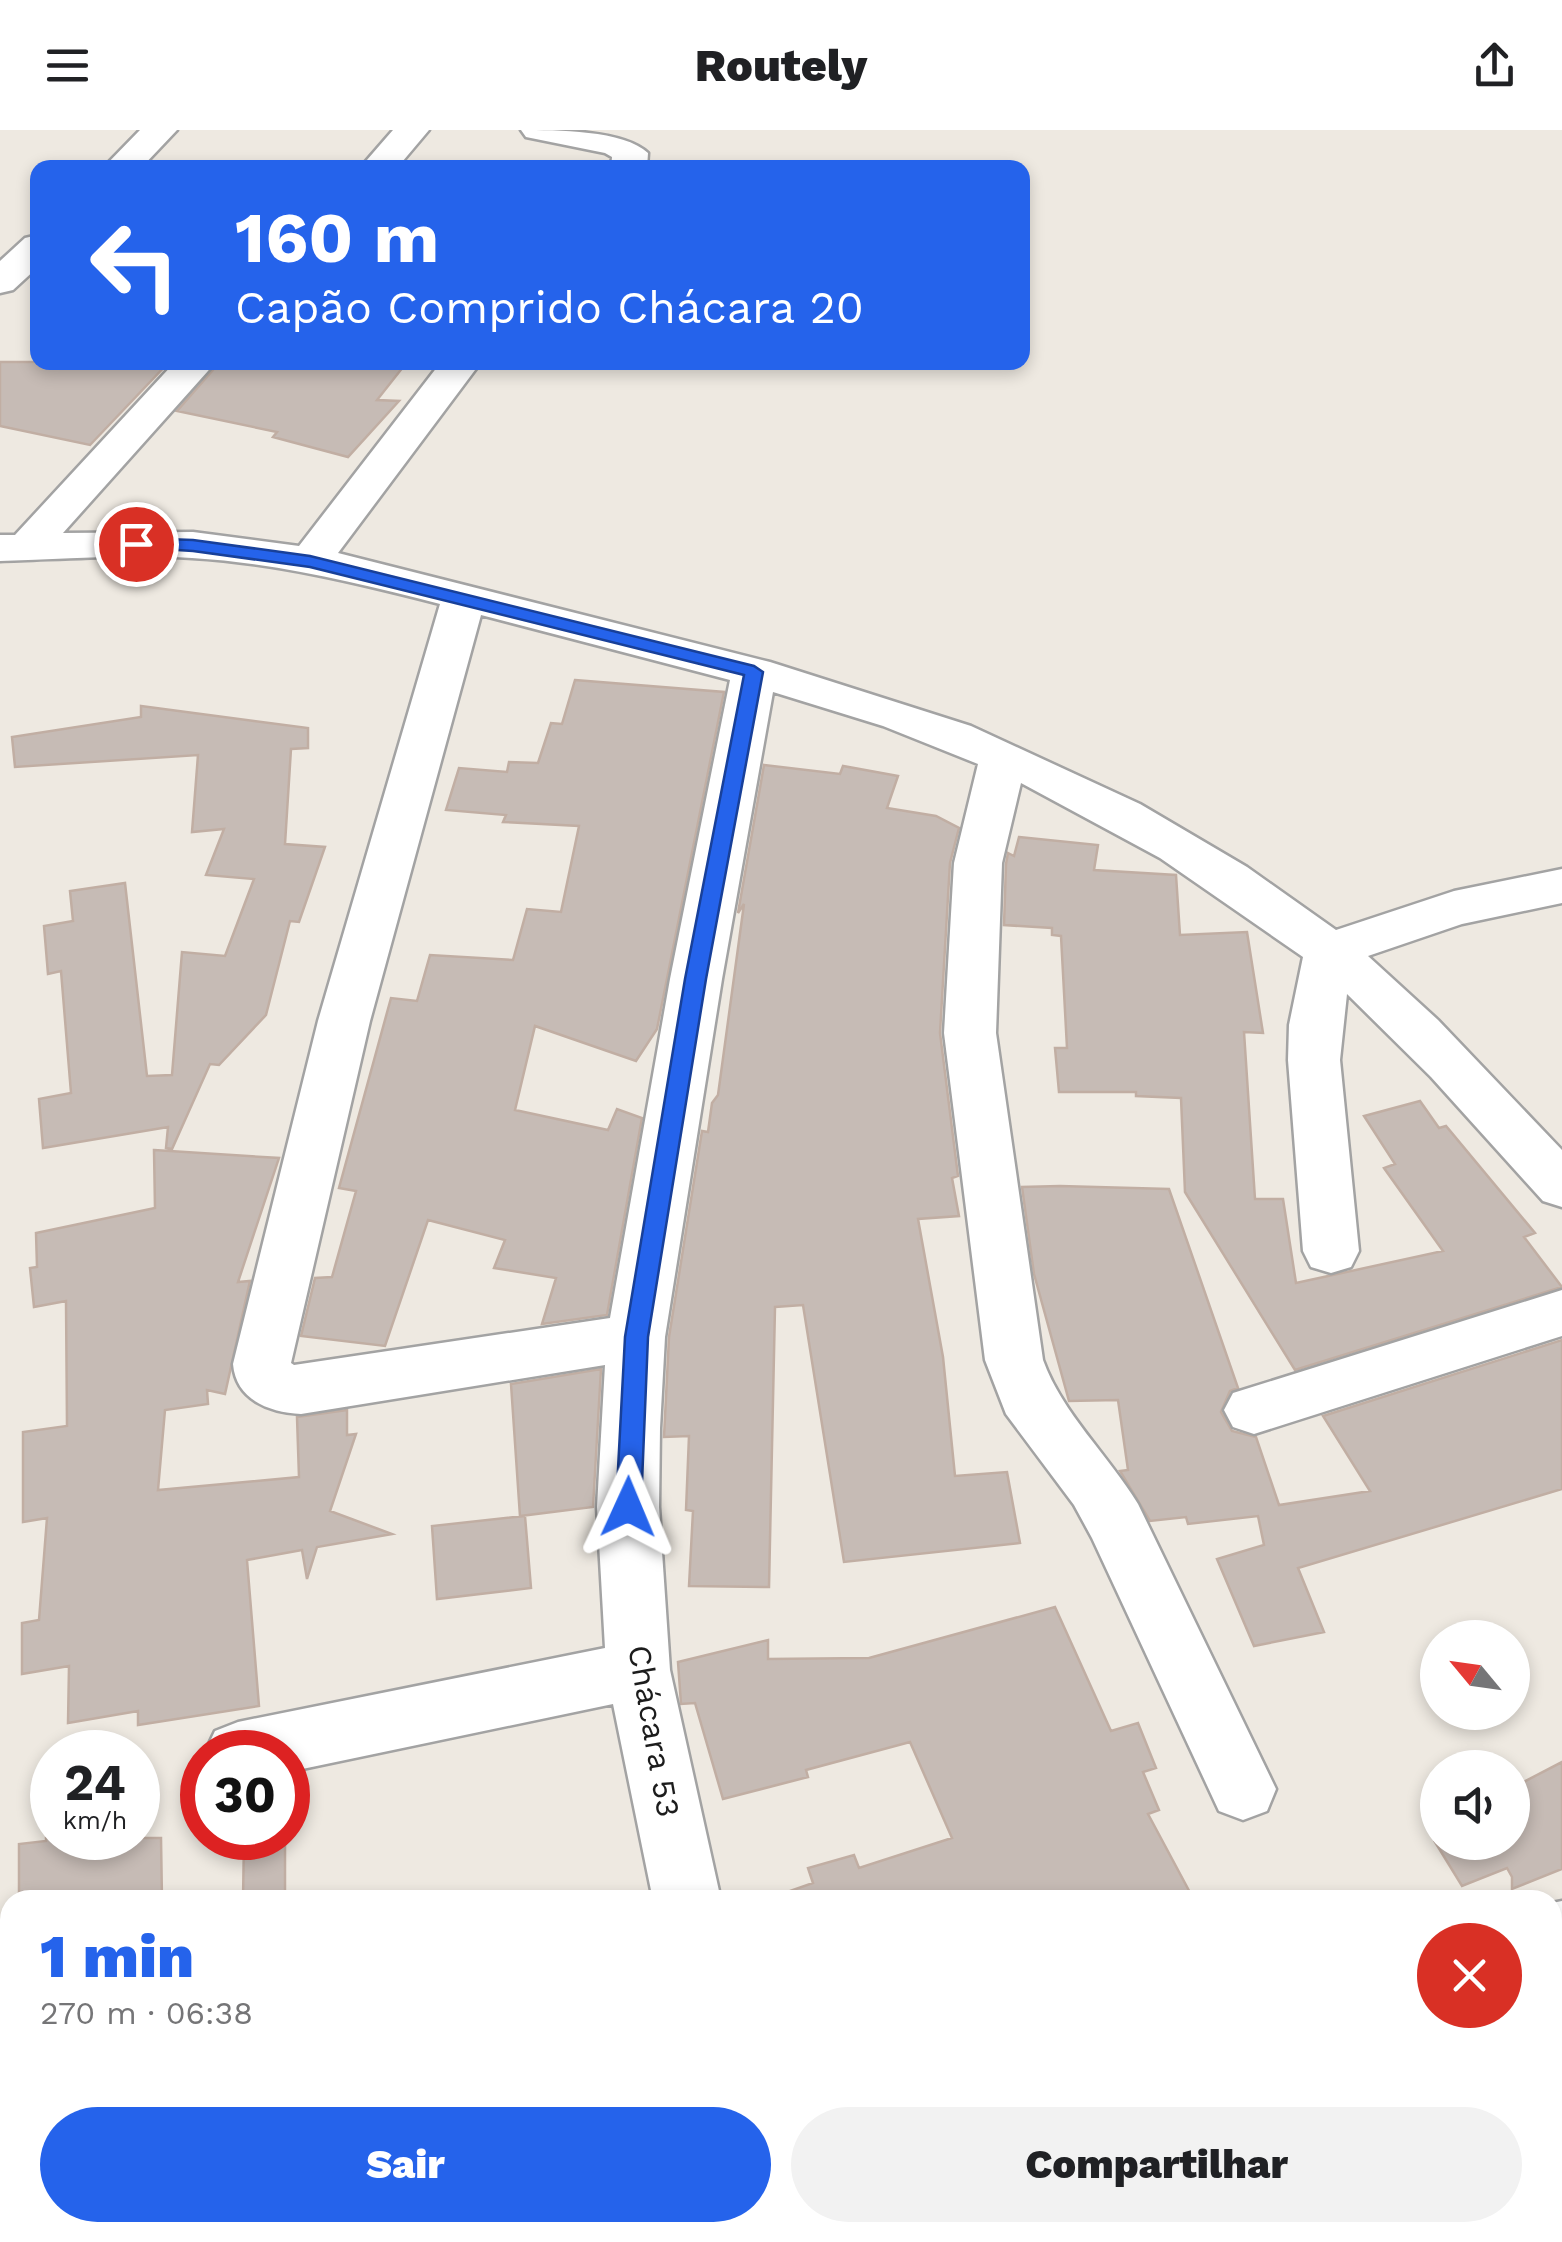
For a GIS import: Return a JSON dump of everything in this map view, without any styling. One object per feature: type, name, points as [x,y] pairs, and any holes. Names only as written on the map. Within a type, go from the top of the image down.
[{"type":"street","points":[[128,160],[160,130]]},
{"type":"street","points":[[384,160],[412,130]]},
{"type":"street","points":[[538,130],[616,145],[630,152],[630,160]]},
{"type":"street","points":[[0,282],[30,254]]},
{"type":"street","points":[[0,592],[9,548],[189,370]]},
{"type":"street","points":[[310,561],[456,370]]},
{"type":"street","points":[[9,548],[193,546],[310,561],[754,672],[901,717],[1003,758],[1094,801],[1173,847],[1329,951],[1454,1071],[1562,1186]]},
{"type":"street","points":[[464,597],[344,1021],[262,1375],[283,1388],[300,1390],[636,1337]]},
{"type":"street","name":"Chácara 53","points":[[685,1890],[638,1670],[628,1507],[636,1337],[696,979],[754,672]]},
{"type":"street","points":[[1003,758],[978,863],[970,1033],[1014,1360],[1027,1397],[1095,1487],[1116,1523],[1242,1789]]},
{"type":"street","points":[[1329,951],[1454,908],[1562,886]]},
{"type":"street","points":[[1329,951],[1315,1026],[1314,1060],[1332,1251]]},
{"type":"street","points":[[1254,1410],[1562,1313]]},
{"type":"street","points":[[310,1737],[638,1670]]},
{"type":"building","points":[[0,362],[30,362],[30,370],[161,370],[90,445],[0,426]]},
{"type":"building","points":[[213,370],[401,370],[377,400],[399,401],[348,457],[273,437],[277,432],[177,411]]},
{"type":"building","points":[[575,680],[724,692],[657,1029],[636,1061],[535,1026],[515,1110],[608,1130],[617,1109],[642,1118],[607,1315],[542,1324],[556,1278],[494,1268],[505,1240],[428,1220],[385,1346],[301,1336],[315,1278],[332,1277],[356,1191],[339,1188],[391,998],[417,1001],[430,955],[513,960],[527,909],[561,912],[579,826],[503,822],[506,815],[446,810],[459,768],[507,772],[509,762],[538,763],[551,723],[562,724]]},
{"type":"building","points":[[141,706],[308,728],[308,748],[291,749],[285,844],[325,847],[299,922],[290,921],[266,1015],[219,1065],[210,1064],[172,1149],[166,1148],[168,1127],[43,1148],[39,1099],[71,1093],[61,971],[48,974],[44,926],[73,921],[70,891],[125,883],[147,1076],[172,1075],[182,952],[225,956],[254,879],[206,875],[224,829],[192,832],[198,755],[15,767],[12,737],[141,717]]},
{"type":"building","points":[[764,765],[840,774],[843,766],[898,776],[887,808],[936,816],[959,828],[950,863],[940,1033],[958,1176],[952,1178],[959,1216],[918,1219],[943,1357],[955,1476],[1007,1472],[1020,1543],[844,1562],[803,1305],[775,1307],[769,1587],[689,1586],[693,1511],[686,1510],[689,1436],[664,1437],[669,1337],[702,1131],[708,1132],[712,1103],[718,1095],[744,904],[738,913]]},
{"type":"building","points":[[1019,837],[1098,845],[1094,870],[1176,875],[1180,935],[1247,932],[1263,1033],[1244,1032],[1255,1199],[1283,1199],[1296,1283],[1443,1251],[1384,1168],[1395,1164],[1364,1116],[1420,1101],[1439,1128],[1446,1126],[1535,1233],[1524,1237],[1562,1287],[1295,1370],[1185,1192],[1181,1098],[1136,1096],[1136,1092],[1059,1092],[1055,1048],[1067,1048],[1061,936],[1052,935],[1052,928],[1004,925],[1006,864],[1008,853],[1014,856]]},
{"type":"building","points":[[154,1150],[279,1158],[238,1282],[250,1281],[225,1394],[207,1390],[208,1404],[165,1410],[158,1490],[299,1477],[297,1417],[347,1410],[347,1435],[356,1434],[330,1511],[392,1534],[317,1547],[307,1579],[302,1550],[247,1560],[259,1706],[138,1725],[138,1711],[68,1723],[69,1666],[22,1674],[22,1623],[39,1620],[47,1518],[23,1522],[23,1432],[67,1426],[66,1301],[34,1307],[30,1268],[37,1267],[36,1233],[155,1208]]},
{"type":"building","points":[[1022,1187],[1169,1189],[1238,1388],[1230,1391],[1221,1412],[1232,1431],[1256,1437],[1279,1505],[1370,1491],[1323,1416],[1562,1340],[1562,1489],[1298,1568],[1324,1632],[1254,1646],[1217,1559],[1264,1545],[1258,1516],[1188,1524],[1186,1517],[1150,1521],[1120,1471],[1128,1470],[1118,1400],[1069,1401],[1034,1274]]},
{"type":"building","points":[[601,1369],[593,1507],[520,1516],[511,1384]]},
{"type":"building","points":[[525,1516],[531,1588],[437,1599],[432,1526]]},
{"type":"building","points":[[1055,1607],[1111,1731],[1138,1723],[1156,1768],[1143,1772],[1159,1810],[1148,1814],[1189,1890],[793,1890],[813,1883],[808,1868],[854,1855],[859,1868],[952,1838],[910,1742],[806,1770],[808,1777],[723,1799],[695,1703],[681,1704],[678,1662],[768,1640],[768,1659],[869,1658]]},
{"type":"building","points":[[1562,1762],[1562,1869],[1512,1889],[1507,1868],[1462,1886],[1446,1860],[1530,1860],[1530,1779]]},
{"type":"building","points":[[161,1838],[162,1890],[19,1890],[19,1844],[30,1843],[30,1860],[160,1860]]},
{"type":"building","points":[[244,1860],[285,1860],[285,1890],[243,1890]]},
{"type":"route","points":[[136,544],[193,546],[310,561],[754,672],[696,979],[636,1337],[628,1507]]}]
